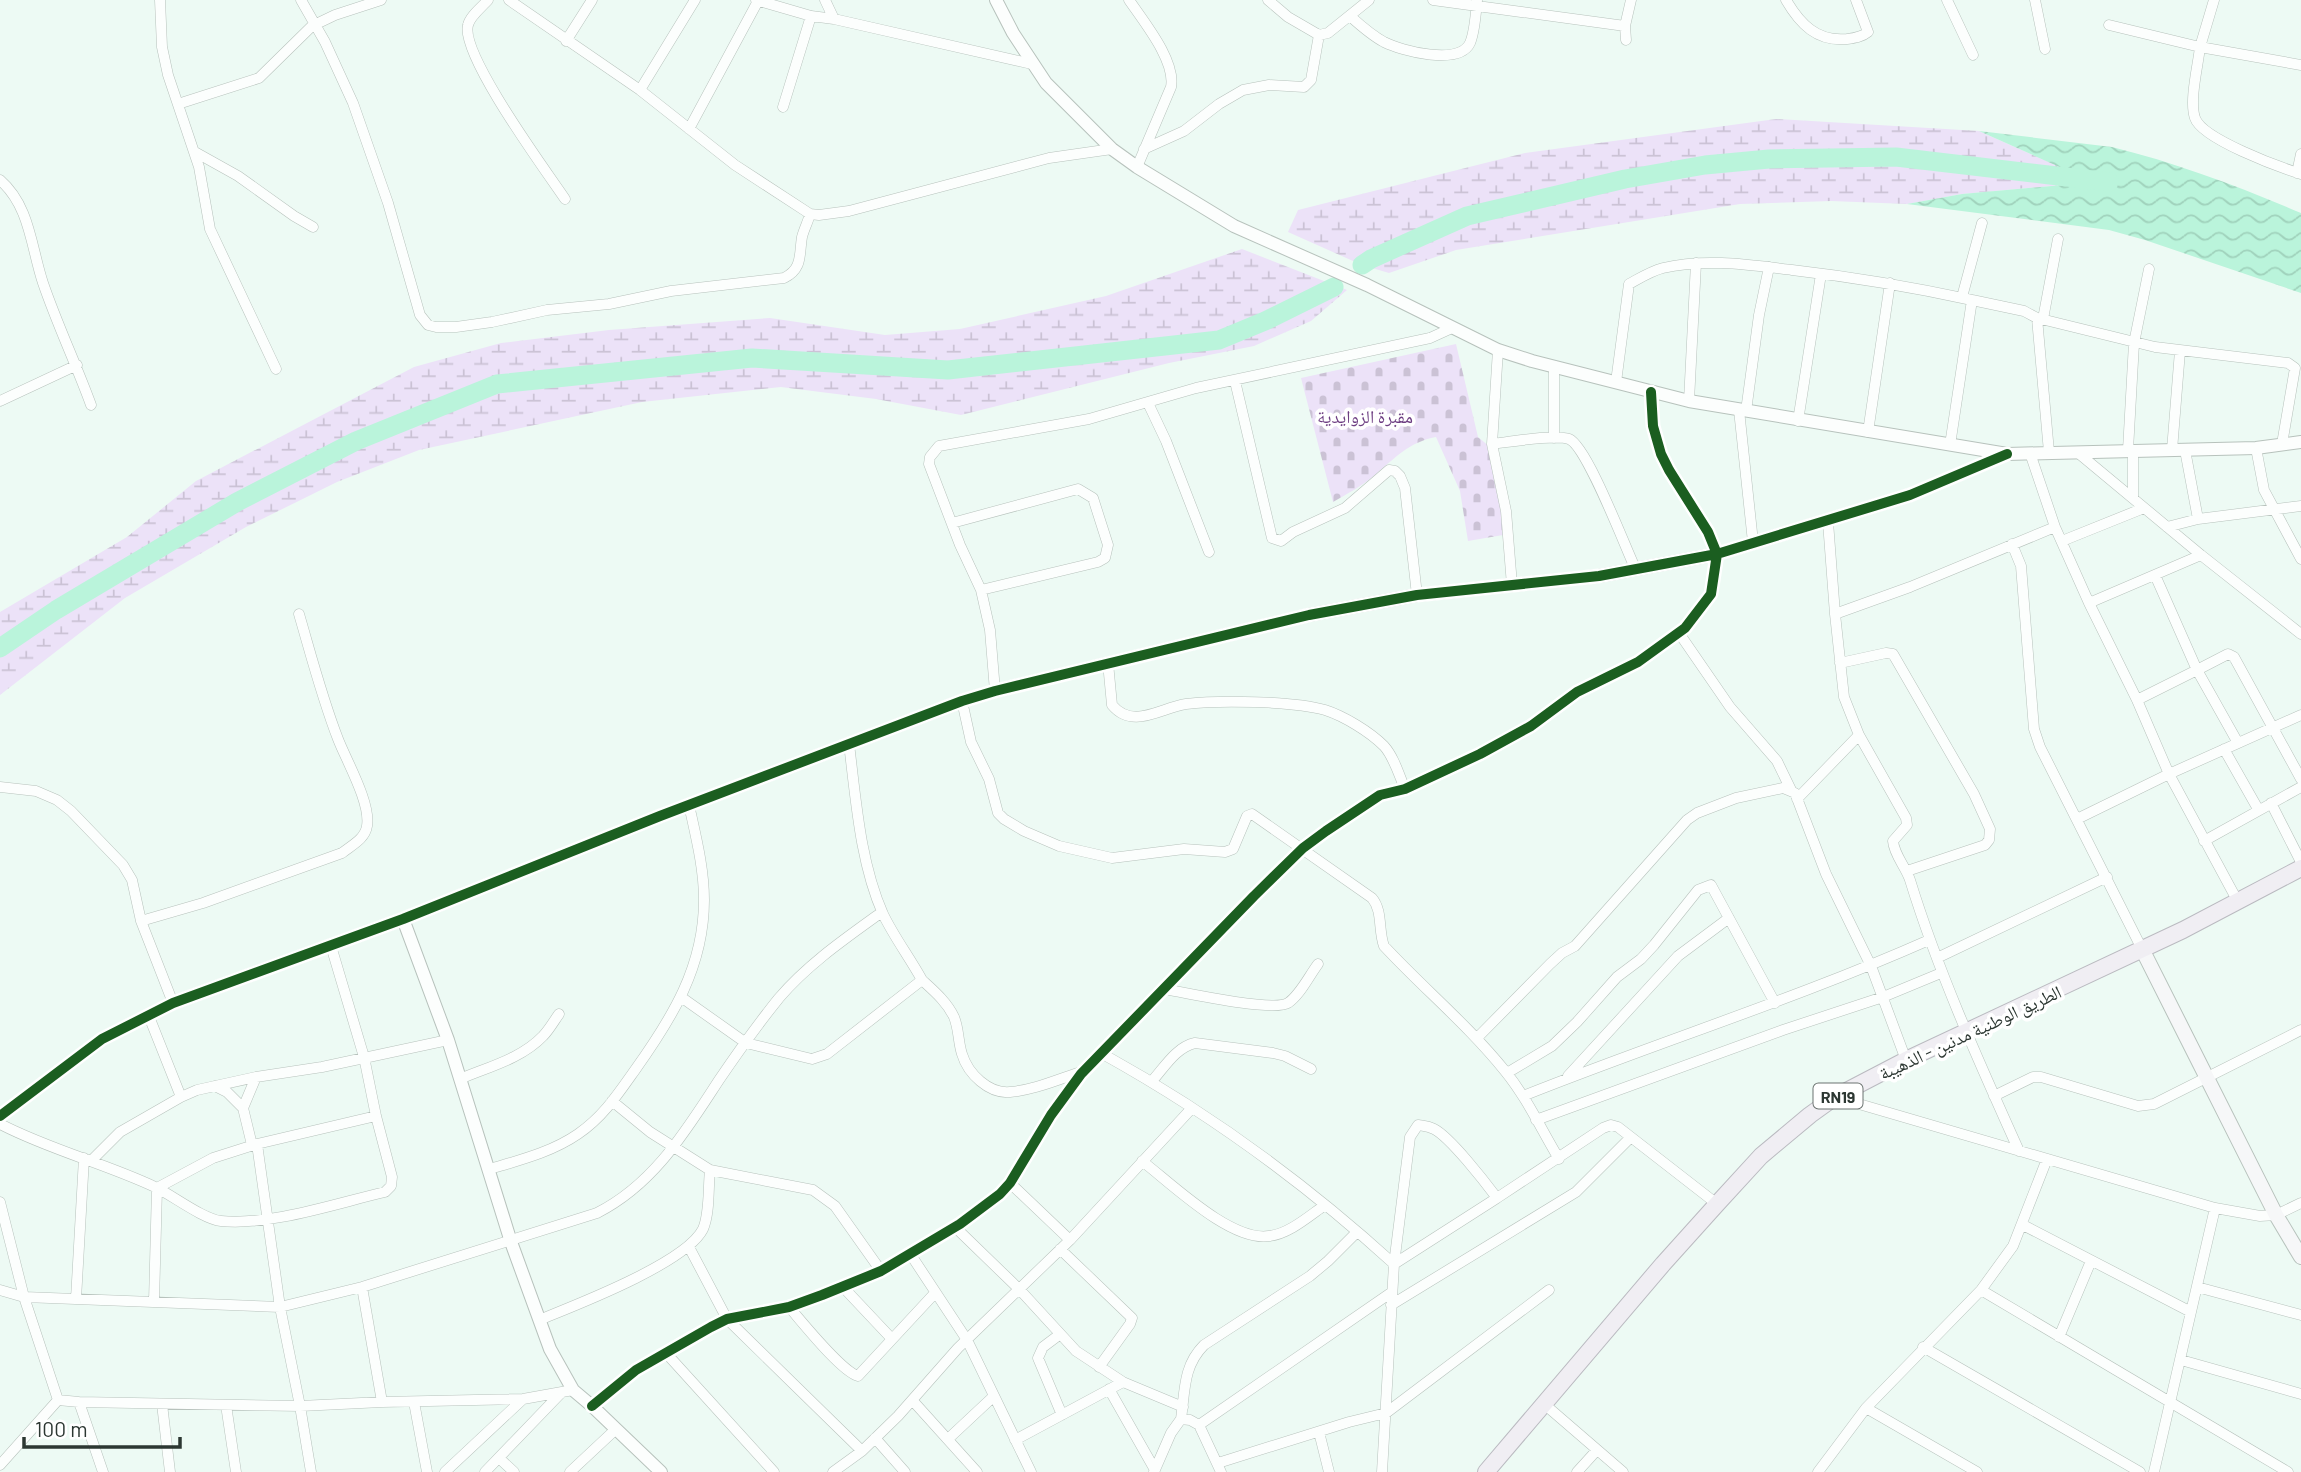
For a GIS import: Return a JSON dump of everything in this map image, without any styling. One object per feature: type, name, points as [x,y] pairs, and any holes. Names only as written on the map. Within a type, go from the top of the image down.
[{"type":"main road","name":"الطريق الوطنية مدنين - الذهيبة","points":[[1486,1472],[1543,1403],[1761,1156],[1835,1097],[1906,1060],[2183,930],[2301,868]]},
{"type":"main road","points":[[2142,949],[2276,1215],[2301,1257]]},
{"type":"street","points":[[160,0],[162,47],[195,152],[210,229],[276,369]]},
{"type":"street","points":[[301,0],[348,92],[365,135],[419,304],[420,315],[428,325],[456,327],[547,310],[609,304],[671,291],[784,278],[799,264],[802,237],[810,214]]},
{"type":"street","points":[[178,104],[259,78],[316,25],[335,15],[381,0]]},
{"type":"street","points":[[488,0],[467,27],[475,58],[504,108],[565,200]]},
{"type":"street","points":[[509,0],[640,90],[734,166],[810,214],[849,211],[1049,158],[1112,149]]},
{"type":"street","points":[[566,41],[592,0]]},
{"type":"street","points":[[640,90],[695,0]]},
{"type":"street","points":[[689,129],[757,0],[811,16],[1032,65]]},
{"type":"street","points":[[825,0],[834,19]]},
{"type":"street","points":[[996,0],[1032,65],[1065,105],[1112,149],[1137,167],[1234,226],[1367,285],[1498,350],[1689,401],[2007,454],[2256,448],[2301,442]]},
{"type":"street","points":[[1129,0],[1167,61],[1173,77],[1137,167]]},
{"type":"street","points":[[1268,0],[1289,17],[1319,35],[1328,33],[1369,0]]},
{"type":"street","points":[[1433,0],[1625,26]]},
{"type":"street","points":[[1626,40],[1625,26],[1631,0]]},
{"type":"street","points":[[1786,0],[1797,19],[1811,32],[1838,40],[1863,36],[1868,32],[1856,0]]},
{"type":"street","points":[[1947,0],[1973,55]]},
{"type":"street","points":[[2035,0],[2045,50]]},
{"type":"street","points":[[2214,0],[2200,47],[2194,115],[2201,127],[2256,158],[2299,174],[2301,154]]},
{"type":"street","points":[[1350,16],[1383,42],[1402,50],[1436,55],[1454,54],[1469,43],[1477,4]]},
{"type":"street","points":[[783,107],[811,16]]},
{"type":"street","points":[[2109,25],[2200,47],[2301,65]]},
{"type":"street","points":[[1144,149],[1184,131],[1219,104],[1243,90],[1269,85],[1299,87],[1307,84],[1311,80],[1319,35]]},
{"type":"street","points":[[195,152],[238,176],[313,227]]},
{"type":"street","points":[[0,180],[21,204],[44,284],[91,405]]},
{"type":"street","points":[[1950,445],[1967,298],[1982,223]]},
{"type":"street","points":[[2049,452],[2040,318],[2058,239]]},
{"type":"street","points":[[1689,401],[1696,263]]},
{"type":"street","points":[[1616,382],[1629,284],[1650,272],[1696,263],[1769,267],[1890,283],[1967,298],[2024,311],[2040,318],[2134,343],[2288,363],[2298,370],[2282,444]]},
{"type":"street","points":[[1753,542],[1742,411],[1769,267]]},
{"type":"street","points":[[2133,498],[2130,450],[2134,343],[2149,269]]},
{"type":"street","points":[[1798,421],[1821,274]]},
{"type":"street","points":[[1868,432],[1890,283]]},
{"type":"street","points":[[995,691],[990,630],[981,590],[929,464],[930,457],[939,446],[1034,431],[1148,403],[1196,388],[1430,338],[1452,328]]},
{"type":"street","points":[[1498,350],[1492,444],[1506,511],[1512,585]]},
{"type":"street","points":[[2180,351],[2179,450],[2198,519]]},
{"type":"street","points":[[0,401],[77,365]]},
{"type":"street","points":[[1554,438],[1555,366]]},
{"type":"street","points":[[1235,381],[1272,538],[1281,541],[1293,532],[1345,508],[1389,470],[1395,471],[1405,488],[1417,595]]},
{"type":"street","points":[[592,1406],[636,1370],[727,1319],[789,1307],[843,1287],[911,1255],[955,1227],[1010,1184],[1051,1115],[1084,1071],[1303,848],[1380,796],[1405,789],[1480,754],[1531,726],[1577,692],[1638,662],[1679,633],[1712,594],[1717,554],[1708,532],[1668,470],[1661,454],[1653,426],[1651,392]]},
{"type":"street","points":[[1148,403],[1166,441],[1209,552]]},
{"type":"street","points":[[1492,444],[1554,438],[1572,440],[1582,452],[1636,570]]},
{"type":"street","points":[[2256,448],[2264,490],[2301,559]]},
{"type":"street","points":[[2077,452],[2301,634]]},
{"type":"street","points":[[2030,453],[2055,527],[2169,774],[2237,900]]},
{"type":"street","points":[[0,1116],[102,1038],[173,1003],[403,919],[689,805],[962,701],[1308,615],[1417,595],[1636,570],[1717,554],[1910,495],[2007,454]]},
{"type":"street","points":[[952,523],[1078,489],[1093,498],[1108,545],[1105,558],[1098,562],[981,590]]},
{"type":"street","points":[[2167,527],[2198,519],[2301,506]]},
{"type":"street","points":[[2062,541],[2144,508]]},
{"type":"street","points":[[1828,522],[1844,697],[1859,735],[1906,818],[1907,825],[1892,841],[1893,846],[1907,871],[1928,940],[1966,1034],[2019,1151]]},
{"type":"street","points":[[1835,614],[1922,582],[2055,527]]},
{"type":"street","points":[[2012,544],[2021,566],[2034,729],[2040,747],[2142,949]]},
{"type":"street","points":[[2090,603],[2201,555]]},
{"type":"street","points":[[2155,575],[2197,670],[2238,743]]},
{"type":"street","points":[[141,921],[216,899],[342,853],[359,841],[365,832],[368,823],[361,793],[338,740],[299,614]]},
{"type":"street","points":[[1679,633],[1730,707],[1777,761],[1794,794],[1826,874],[1871,966],[1906,1060]]},
{"type":"street","points":[[1839,663],[1886,653],[1893,654],[1974,794],[1990,829],[1989,840],[1985,845],[1907,871]]},
{"type":"street","points":[[2137,700],[2228,654],[2234,657],[2301,779]]},
{"type":"street","points":[[1108,663],[1112,705],[1125,716],[1137,717],[1181,705],[1203,703],[1283,705],[1325,710],[1357,727],[1384,747],[1405,789]]},
{"type":"street","points":[[962,701],[971,742],[989,779],[998,813],[1024,831],[1059,846],[1118,859],[1184,849],[1230,852],[1247,816],[1252,814],[1372,898],[1378,905],[1380,936],[1384,946],[1477,1038],[1507,1073],[1559,1159]]},
{"type":"street","points":[[2077,819],[2301,715]]},
{"type":"street","points":[[1794,794],[1859,735]]},
{"type":"street","points":[[849,744],[865,853],[882,912],[922,980],[939,995],[955,1018],[961,1054],[967,1065],[984,1084],[1008,1092],[1084,1071]]},
{"type":"street","points":[[2224,750],[2258,809]]},
{"type":"street","points":[[0,787],[47,794],[71,811],[123,865],[132,880],[141,921],[173,1003]]},
{"type":"street","points":[[2204,841],[2301,787]]},
{"type":"street","points":[[1477,1038],[1550,964],[1575,946],[1686,820],[1697,813],[1737,799],[1783,788],[1794,794]]},
{"type":"street","points":[[2271,803],[2301,862]]},
{"type":"street","points":[[490,1170],[564,1143],[590,1125],[612,1101],[672,1017],[697,954],[704,900],[701,861],[689,805]]},
{"type":"street","points":[[1937,958],[2107,877]]},
{"type":"street","points":[[1507,1073],[1552,1046],[1577,1023],[1617,977],[1641,959],[1698,890],[1711,885],[1776,1003]]},
{"type":"street","points":[[0,1290],[24,1297],[280,1307],[362,1287],[511,1242],[613,1205],[645,1180],[674,1148],[746,1043],[794,983],[848,936],[882,912]]},
{"type":"street","points":[[1565,1079],[1678,956],[1729,918]]},
{"type":"street","points":[[403,919],[448,1040],[538,1320],[567,1391],[592,1406],[657,1471]]},
{"type":"street","points":[[1523,1096],[1776,1003],[1871,966],[1928,940]]},
{"type":"street","points":[[0,1124],[35,1141],[88,1159],[157,1188],[217,1220],[266,1220],[385,1192],[389,1189],[392,1177],[364,1057],[331,946]]},
{"type":"street","points":[[1165,989],[1259,1005],[1284,1005],[1291,1001],[1318,964]]},
{"type":"street","points":[[1536,1120],[1783,1030],[1883,997],[1941,973]]},
{"type":"street","points":[[681,997],[746,1043],[811,1059],[821,1058],[922,980]]},
{"type":"street","points":[[148,1014],[181,1097]]},
{"type":"street","points":[[460,1079],[521,1053],[542,1037],[559,1014]]},
{"type":"street","points":[[1994,1096],[2032,1077],[2041,1077],[2138,1106],[2146,1106],[2301,1030]]},
{"type":"street","points":[[75,1299],[88,1159],[120,1132],[181,1097],[215,1086],[448,1040]]},
{"type":"street","points":[[1152,1081],[1179,1051],[1186,1045],[1195,1043],[1273,1053],[1311,1069]]},
{"type":"street","points":[[1101,1053],[1152,1081],[1192,1108],[1325,1205],[1394,1264]]},
{"type":"street","points":[[243,1108],[256,1077]]},
{"type":"street","points":[[215,1086],[227,1092],[243,1108],[254,1144],[280,1307],[311,1472]]},
{"type":"street","points":[[1835,1097],[2215,1208],[2242,1214],[2276,1215],[2301,1203]]},
{"type":"street","points":[[612,1101],[674,1148],[710,1170],[813,1190],[826,1197],[881,1271]]},
{"type":"street","points":[[834,1472],[862,1451],[913,1401],[940,1367],[1070,1240],[1192,1108]]},
{"type":"street","points":[[157,1188],[213,1158],[254,1144],[376,1116]]},
{"type":"street","points":[[1382,1472],[1394,1264],[1410,1137],[1418,1125],[1437,1130],[1478,1173],[1497,1198]]},
{"type":"street","points":[[1394,1264],[1611,1125],[1618,1127],[1717,1204]]},
{"type":"street","points":[[1391,1305],[1576,1192],[1630,1138]]},
{"type":"street","points":[[1818,1472],[1866,1408],[1981,1290],[2014,1246],[2047,1159]]},
{"type":"street","points":[[1142,1161],[1229,1228],[1248,1235],[1271,1236],[1284,1231],[1325,1205]]},
{"type":"street","points":[[538,1320],[612,1290],[689,1247],[705,1225],[710,1170]]},
{"type":"street","points":[[1010,1184],[1070,1240]]},
{"type":"street","points":[[154,1302],[157,1188]]},
{"type":"street","points":[[0,1202],[24,1297],[58,1399]]},
{"type":"street","points":[[2154,1472],[2215,1208]]},
{"type":"street","points":[[2022,1225],[2191,1312]]},
{"type":"street","points":[[955,1227],[1076,1351],[1123,1382],[1183,1407]]},
{"type":"street","points":[[1154,1471],[1171,1433],[1181,1419],[1187,1372],[1195,1353],[1310,1276],[1357,1231]]},
{"type":"street","points":[[689,1247],[727,1319],[862,1451]]},
{"type":"street","points":[[1060,1249],[1132,1318],[1099,1367]]},
{"type":"street","points":[[911,1255],[967,1340],[1028,1471]]},
{"type":"street","points":[[2059,1337],[2091,1261]]},
{"type":"street","points":[[362,1287],[382,1402]]},
{"type":"street","points":[[843,1287],[892,1339]]},
{"type":"street","points":[[2197,1287],[2301,1315]]},
{"type":"street","points":[[1181,1419],[1199,1425],[1219,1467],[1349,1422],[1386,1413],[1549,1290]]},
{"type":"street","points":[[1981,1290],[2288,1472]]},
{"type":"street","points":[[1199,1425],[1392,1292]]},
{"type":"street","points":[[789,1307],[833,1357],[855,1376],[860,1375],[935,1293]]},
{"type":"street","points":[[1059,1335],[1043,1347],[1038,1358],[1062,1415]]},
{"type":"street","points":[[1923,1347],[2140,1472]]},
{"type":"street","points":[[666,1353],[774,1472]]},
{"type":"street","points":[[2180,1360],[2301,1394]]},
{"type":"street","points":[[1015,1440],[1123,1382]]},
{"type":"street","points":[[1110,1389],[1154,1471]]},
{"type":"street","points":[[58,1399],[79,1402],[300,1406],[523,1399],[567,1391]]},
{"type":"street","points":[[485,1472],[567,1391]]},
{"type":"street","points":[[948,1439],[994,1396]]},
{"type":"street","points":[[0,1465],[58,1399]]},
{"type":"street","points":[[445,1472],[523,1399]]},
{"type":"street","points":[[913,1401],[977,1472]]},
{"type":"street","points":[[79,1402],[103,1472]]},
{"type":"street","points":[[414,1402],[427,1472]]},
{"type":"street","points":[[1543,1403],[1623,1472]]},
{"type":"street","points":[[162,1404],[170,1472]]},
{"type":"street","points":[[226,1405],[236,1472]]},
{"type":"street","points":[[1866,1408],[1978,1472]]},
{"type":"street","points":[[570,1472],[616,1429]]},
{"type":"street","points":[[1319,1432],[1329,1472]]},
{"type":"street","points":[[875,1438],[905,1472]]},
{"type":"street","points":[[1577,1472],[1597,1450]]},
{"type":"street","points":[[499,1458],[513,1472]]},
{"type":"green space","points":[[1776,119],[1979,131],[2085,178],[2063,185],[1962,194],[1907,204],[1831,201],[1740,204],[1456,250],[1389,273],[1362,265],[1288,232],[1298,210],[1525,153]]},
{"type":"green space","points":[[1242,249],[1347,290],[1311,321],[1254,346],[1169,363],[961,415],[876,399],[781,387],[642,402],[419,450],[337,482],[246,527],[125,598],[0,695],[0,612],[127,537],[196,481],[414,367],[501,343],[609,330],[770,318],[885,335],[960,329],[1106,296]]},
{"type":"green space","name":"مقبرة الزوايدية","points":[[1456,344],[1478,437],[1490,447],[1502,498],[1503,535],[1468,541],[1460,491],[1436,437],[1410,447],[1365,483],[1333,502],[1301,378]]},
{"type":"water","points":[[1979,131],[2112,147],[2208,176],[2301,213],[2301,293],[2109,230],[1907,204],[1962,194],[2063,185],[2084,178]]},
{"type":"waterway","points":[[1362,265],[1467,216],[1625,179],[1705,165],[1769,159],[1896,157],[2109,182]]},
{"type":"waterway","points":[[0,648],[56,610],[237,502],[356,441],[497,384],[752,358],[948,370],[1219,340],[1334,287]]},
{"type":"cycle path","points":[[592,1406],[636,1370],[727,1319],[789,1307],[881,1271],[960,1224],[1000,1194],[1010,1183],[1051,1115],[1081,1074],[1303,848],[1380,795],[1405,789],[1480,754],[1531,726],[1577,692],[1638,662],[1685,628],[1711,594],[1717,554],[1708,532],[1661,454],[1653,426],[1651,392]]},
{"type":"cycle path","points":[[0,1116],[102,1039],[173,1003],[403,919],[660,816],[962,701],[1309,615],[1417,595],[1599,576],[1717,554],[1910,495],[2007,454]]}]
